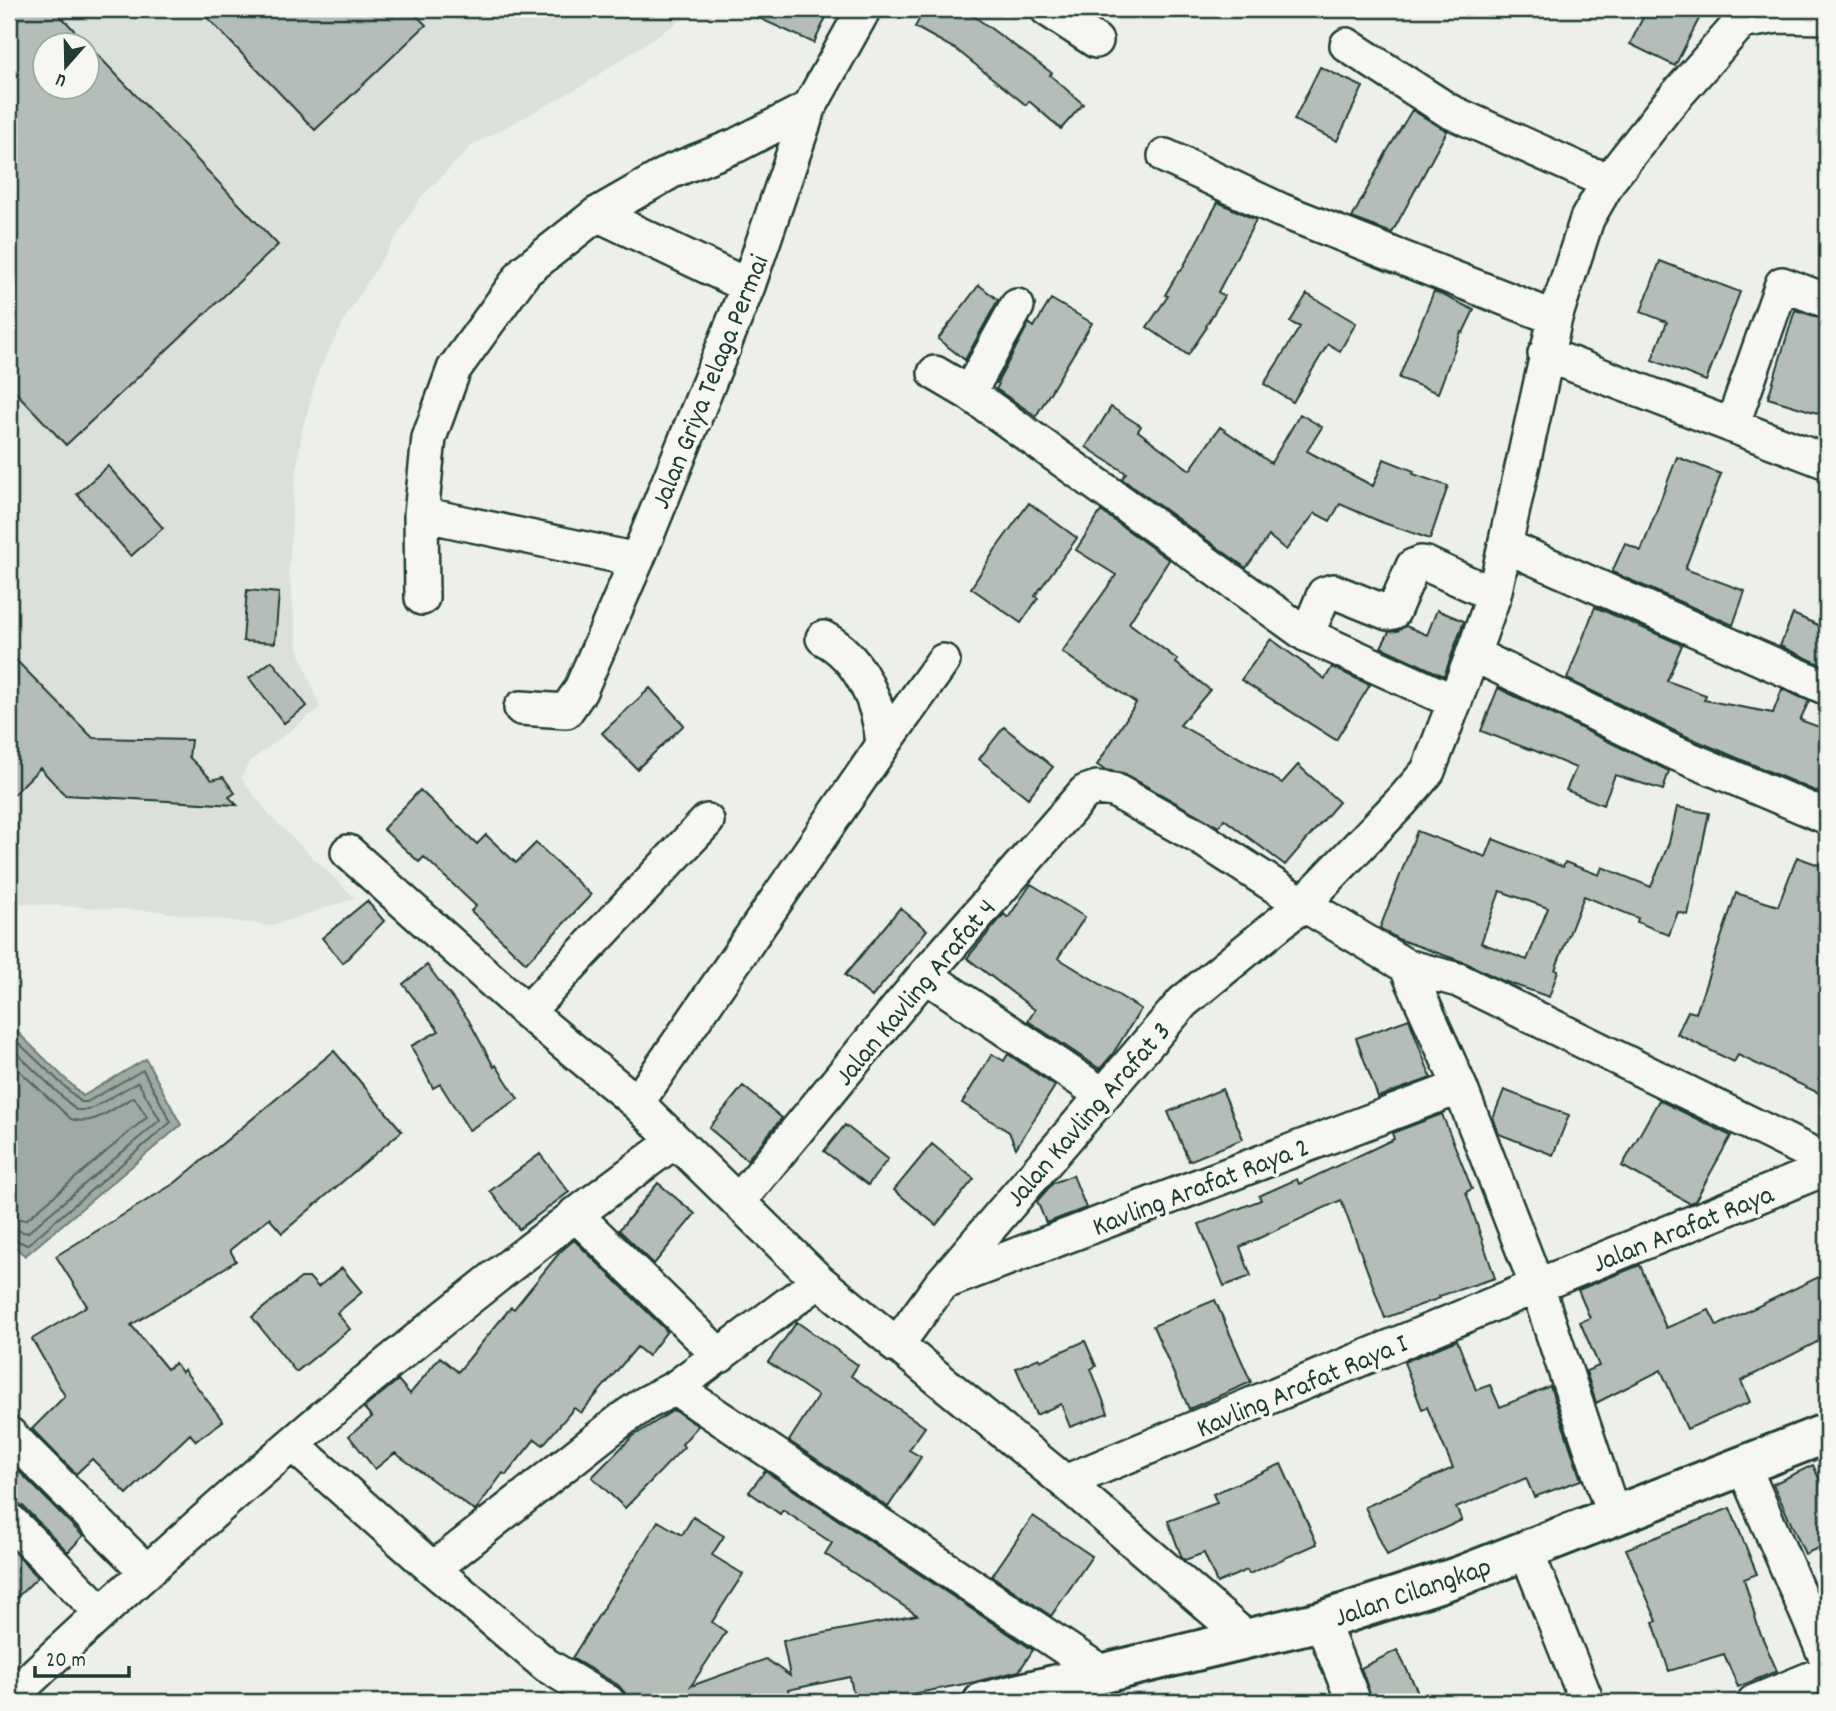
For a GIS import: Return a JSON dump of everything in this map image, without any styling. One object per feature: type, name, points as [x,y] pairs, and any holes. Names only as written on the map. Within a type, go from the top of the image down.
[{"type":"street","name":"Jalan Griya Telaga Permai","points":[[522,708],[566,710],[580,691],[637,560],[748,286],[809,108],[864,9]]},
{"type":"street","points":[[1046,9],[1096,41]]},
{"type":"street","name":"Jalan Kavling Arafat 3","points":[[896,1346],[941,1284],[1183,1002],[1303,904],[1428,771],[1493,594],[1506,546],[1545,354],[1587,219],[1610,179],[1667,106],[1741,22],[1778,16],[1827,18]]},
{"type":"street","points":[[1347,45],[1449,111],[1590,174],[1610,179]]},
{"type":"street","points":[[422,598],[421,514],[429,438],[454,369],[525,271],[597,214],[672,171],[737,145],[809,108]]},
{"type":"street","points":[[1165,156],[1280,210],[1555,318]]},
{"type":"street","points":[[597,214],[748,286]]},
{"type":"street","points":[[1732,426],[1782,284],[1827,301]]},
{"type":"street","points":[[969,393],[1017,306]]},
{"type":"street","points":[[1545,354],[1827,463]]},
{"type":"street","points":[[935,373],[969,393],[1307,635],[1455,702]]},
{"type":"street","points":[[421,514],[637,560]]},
{"type":"street","points":[[1506,546],[1827,688]]},
{"type":"street","points":[[1307,635],[1324,594],[1328,592],[1334,591],[1388,613],[1393,612],[1413,566],[1420,563],[1493,594]]},
{"type":"street","points":[[823,638],[837,645],[856,668],[872,695],[882,722],[883,745]]},
{"type":"street","points":[[1473,654],[1673,752],[1827,817]]},
{"type":"street","points":[[637,1103],[943,661]]},
{"type":"street","name":"Jalan Kavling Arafat 4","points":[[738,1202],[925,975],[1085,792],[1097,788],[1114,790],[1199,837],[1303,904]]},
{"type":"street","points":[[527,1012],[707,821]]},
{"type":"street","points":[[348,852],[527,1012],[637,1103],[819,1281],[1065,1482],[1246,1638]]},
{"type":"street","points":[[1303,904],[1406,966],[1458,980],[1827,1161]]},
{"type":"street","points":[[1406,966],[1460,1087],[1536,1286],[1614,1517]]},
{"type":"street","points":[[925,975],[1103,1095]]},
{"type":"street","name":"Kavling Arafat Raya 2","points":[[941,1284],[1460,1087]]},
{"type":"street","points":[[9,1699],[146,1571],[292,1444],[529,1249],[675,1141]]},
{"type":"street","name":"Jalan Arafat Raya","points":[[1536,1286],[1827,1168]]},
{"type":"street","points":[[575,1214],[720,1356]]},
{"type":"street","points":[[433,1569],[624,1418],[675,1388],[819,1281]]},
{"type":"street","name":"Kavling Arafat Raya I","points":[[1065,1482],[1536,1286]]},
{"type":"street","points":[[675,1388],[1104,1674]]},
{"type":"street","name":"Jalan Cilangkap","points":[[982,1702],[1321,1621],[1460,1576],[1827,1433]]},
{"type":"street","points":[[9,1434],[146,1571]]},
{"type":"street","points":[[292,1444],[546,1665],[608,1702]]},
{"type":"street","points":[[1743,1465],[1827,1660]]},
{"type":"street","points":[[9,1520],[101,1612]]},
{"type":"street","points":[[1526,1550],[1587,1702]]},
{"type":"street","points":[[1321,1621],[1354,1702]]},
{"type":"street","points":[[1754,1702],[1827,1672]]},
{"type":"shaded area","points":[[9,9],[697,9],[582,86],[473,145],[422,196],[347,315],[319,370],[302,431],[293,498],[289,571],[298,648],[320,708],[249,762],[241,778],[270,816],[355,898],[271,926],[154,911],[9,903]]},
{"type":"water","points":[[9,1024],[83,1096],[146,1059],[181,1125],[25,1256],[9,1241]]},
{"type":"building","points":[[24,9],[54,9],[76,32],[32,32],[32,102],[102,102],[102,60],[278,245],[66,445],[9,385],[9,23]]},
{"type":"building","points":[[199,9],[410,9],[426,25],[315,130]]},
{"type":"building","points":[[739,9],[830,9],[814,43]]},
{"type":"building","points":[[925,9],[959,9],[975,17],[1052,73],[1050,75],[1083,104],[1061,129],[1029,101],[1026,105],[957,50],[915,27]]},
{"type":"building","points":[[1647,9],[1704,9],[1675,66],[1630,44]]},
{"type":"building","points":[[1320,67],[1363,87],[1337,141],[1294,120]]},
{"type":"building","points":[[1412,110],[1447,131],[1392,233],[1352,218]]},
{"type":"building","points":[[1218,202],[1256,220],[1218,292],[1224,296],[1188,355],[1147,327],[1168,296],[1165,295]]},
{"type":"building","points":[[1660,261],[1740,292],[1706,381],[1652,360],[1667,322],[1641,312]]},
{"type":"building","points":[[979,285],[998,300],[965,360],[938,339]]},
{"type":"building","points":[[1434,291],[1474,310],[1463,333],[1461,332],[1438,393],[1399,378]]},
{"type":"building","points":[[1307,294],[1356,323],[1340,351],[1328,344],[1293,402],[1264,384],[1300,327],[1290,322]]},
{"type":"building","points":[[1051,299],[1092,323],[1036,416],[996,389],[1029,323],[1034,327]]},
{"type":"building","points":[[1795,310],[1827,320],[1827,416],[1768,398]]},
{"type":"building","points":[[1111,407],[1141,426],[1138,431],[1190,470],[1220,427],[1271,463],[1300,414],[1322,427],[1307,451],[1373,486],[1384,459],[1414,471],[1413,474],[1448,486],[1430,539],[1340,504],[1330,521],[1315,513],[1286,550],[1269,536],[1246,568],[1122,479],[1126,473],[1086,447]]},
{"type":"building","points":[[1677,457],[1721,474],[1685,569],[1745,591],[1733,625],[1612,572],[1625,543],[1641,551]]},
{"type":"building","points":[[108,466],[163,528],[131,556],[77,494]]},
{"type":"building","points":[[1029,503],[1077,538],[1035,596],[1038,598],[1021,623],[971,588]]},
{"type":"building","points":[[1101,511],[1169,560],[1129,623],[1178,660],[1176,663],[1210,690],[1180,725],[1282,783],[1298,765],[1339,802],[1285,865],[1224,819],[1219,827],[1123,773],[1105,770],[1097,765],[1136,703],[1062,652],[1116,575],[1076,550]]},
{"type":"building","points":[[247,590],[279,593],[275,643],[243,641]]},
{"type":"building","points":[[1595,607],[1682,645],[1667,681],[1706,695],[1704,700],[1773,713],[1782,689],[1809,701],[1800,720],[1827,730],[1827,796],[1681,734],[1567,679]]},
{"type":"building","points":[[1437,610],[1464,621],[1444,676],[1381,647],[1389,632],[1406,626],[1427,635]]},
{"type":"building","points":[[1793,614],[1827,629],[1827,658],[1824,666],[1780,646]]},
{"type":"building","points":[[1271,639],[1325,679],[1332,667],[1370,685],[1336,740],[1241,680]]},
{"type":"building","points":[[9,653],[93,738],[191,740],[189,757],[212,780],[223,777],[235,793],[229,797],[237,805],[65,795],[40,768],[9,799]]},
{"type":"building","points":[[272,661],[307,706],[284,723],[249,678]]},
{"type":"building","points":[[650,688],[684,725],[637,769],[602,733]]},
{"type":"building","points":[[1498,688],[1669,771],[1663,790],[1615,775],[1603,805],[1566,790],[1576,768],[1481,731]]},
{"type":"building","points":[[1004,727],[1053,767],[1028,798],[979,759]]},
{"type":"building","points":[[420,790],[477,844],[486,835],[516,863],[536,843],[591,895],[526,963],[471,911],[476,906],[424,857],[419,862],[383,829]]},
{"type":"building","points":[[1677,807],[1709,813],[1688,915],[1678,912],[1669,935],[1637,922],[1638,918],[1584,896],[1555,970],[1558,971],[1549,997],[1398,939],[1380,928],[1417,831],[1486,857],[1493,839],[1563,867],[1565,862],[1599,875],[1602,867],[1651,887],[1669,843]],"holes":[[[1500,891],[1548,908],[1527,960],[1481,943]]]},
{"type":"building","points":[[1797,857],[1827,868],[1827,903],[1818,928],[1827,932],[1827,1097],[1738,1055],[1734,1062],[1677,1034],[1688,1011],[1696,1013],[1736,893],[1778,906]]},
{"type":"building","points":[[1031,884],[1085,917],[1058,958],[1141,1009],[1100,1069],[1028,1021],[1035,1010],[967,958],[1004,914],[1008,918]]},
{"type":"building","points":[[367,901],[384,921],[343,963],[322,938]]},
{"type":"building","points":[[900,908],[927,930],[872,997],[845,975]]},
{"type":"building","points":[[427,965],[468,1019],[494,1067],[496,1065],[518,1099],[469,1130],[440,1084],[433,1088],[411,1046],[439,1031],[403,984]]},
{"type":"building","points":[[1409,1019],[1431,1078],[1378,1097],[1356,1038]]},
{"type":"building","points":[[334,1051],[402,1131],[282,1233],[269,1218],[230,1250],[236,1261],[131,1325],[167,1369],[175,1363],[182,1372],[184,1370],[223,1421],[196,1441],[190,1434],[127,1494],[92,1459],[76,1474],[32,1429],[65,1396],[32,1339],[87,1306],[56,1256],[175,1183]]},
{"type":"building","points":[[992,1054],[1004,1061],[1008,1054],[1055,1086],[1016,1148],[1009,1132],[962,1103]]},
{"type":"building","points":[[743,1086],[782,1118],[747,1160],[709,1128]]},
{"type":"building","points":[[1222,1089],[1243,1139],[1189,1161],[1168,1112]]},
{"type":"building","points":[[1504,1090],[1569,1115],[1553,1155],[1499,1134],[1493,1118]]},
{"type":"building","points":[[1659,1100],[1731,1136],[1695,1201],[1689,1203],[1622,1166]]},
{"type":"building","points":[[1442,1114],[1472,1189],[1466,1192],[1495,1278],[1439,1296],[1440,1298],[1385,1318],[1341,1200],[1240,1247],[1251,1276],[1224,1286],[1199,1224],[1261,1200],[1259,1196],[1297,1179],[1299,1184],[1394,1139],[1392,1133]]},
{"type":"building","points":[[845,1125],[888,1159],[868,1185],[824,1151]]},
{"type":"building","points":[[932,1144],[974,1179],[936,1225],[894,1190]]},
{"type":"building","points":[[540,1154],[569,1192],[519,1229],[490,1191]]},
{"type":"building","points":[[1073,1175],[1086,1208],[1046,1223],[1037,1201],[1053,1183]]},
{"type":"building","points":[[658,1183],[695,1214],[654,1264],[619,1230]]},
{"type":"building","points":[[574,1240],[667,1331],[648,1356],[637,1347],[581,1413],[574,1408],[543,1445],[535,1439],[506,1475],[503,1473],[475,1511],[395,1453],[375,1469],[349,1436],[372,1417],[364,1408],[398,1380],[410,1394],[440,1357],[458,1372],[511,1307],[514,1309],[560,1252]]},
{"type":"building","points":[[1640,1265],[1666,1328],[1709,1310],[1717,1326],[1827,1273],[1827,1337],[1741,1381],[1750,1402],[1687,1429],[1661,1370],[1596,1403],[1586,1371],[1599,1366],[1580,1322],[1590,1318],[1578,1290]]},
{"type":"building","points":[[342,1268],[362,1292],[337,1313],[350,1329],[296,1372],[252,1317],[301,1278],[310,1278],[318,1287]]},
{"type":"building","points":[[1215,1300],[1251,1382],[1189,1409],[1153,1326]]},
{"type":"building","points":[[797,1322],[858,1365],[851,1376],[925,1427],[909,1450],[921,1457],[888,1507],[789,1441],[818,1396],[768,1362]]},
{"type":"building","points":[[1457,1340],[1476,1390],[1490,1385],[1500,1407],[1550,1386],[1581,1480],[1534,1497],[1526,1478],[1456,1508],[1462,1520],[1387,1555],[1365,1507],[1453,1468],[1427,1407],[1422,1409],[1404,1362]]},
{"type":"building","points":[[1085,1341],[1096,1366],[1091,1369],[1108,1413],[1070,1427],[1061,1404],[1036,1415],[1016,1368],[1039,1358],[1040,1361]]},
{"type":"building","points":[[674,1410],[698,1426],[682,1444],[684,1447],[625,1508],[592,1477],[632,1437]]},
{"type":"building","points":[[9,1461],[83,1536],[68,1552],[23,1506],[9,1501]]},
{"type":"building","points":[[1281,1464],[1317,1544],[1249,1574],[1247,1570],[1217,1583],[1204,1553],[1185,1560],[1182,1558],[1168,1521],[1217,1503],[1213,1494]]},
{"type":"building","points":[[1813,1465],[1827,1496],[1827,1544],[1805,1554],[1773,1484]]},
{"type":"building","points":[[765,1471],[1033,1650],[1019,1671],[870,1702],[855,1702],[850,1677],[788,1690],[790,1697],[775,1702],[627,1702],[625,1693],[618,1685],[572,1658],[658,1521],[682,1535],[693,1517],[724,1536],[712,1555],[743,1574],[712,1622],[726,1632],[691,1686],[766,1659],[790,1676],[783,1641],[917,1615],[825,1554],[832,1543],[783,1510],[780,1514],[749,1492]]},
{"type":"building","points":[[1730,1508],[1757,1574],[1744,1579],[1759,1630],[1777,1671],[1738,1687],[1724,1654],[1669,1671],[1653,1622],[1657,1621],[1626,1549]]},
{"type":"building","points":[[1033,1516],[1092,1556],[1051,1616],[992,1576]]},
{"type":"building","points":[[9,1547],[38,1577],[9,1605]]},
{"type":"building","points":[[1397,1650],[1423,1702],[1373,1702],[1361,1668]]}]
